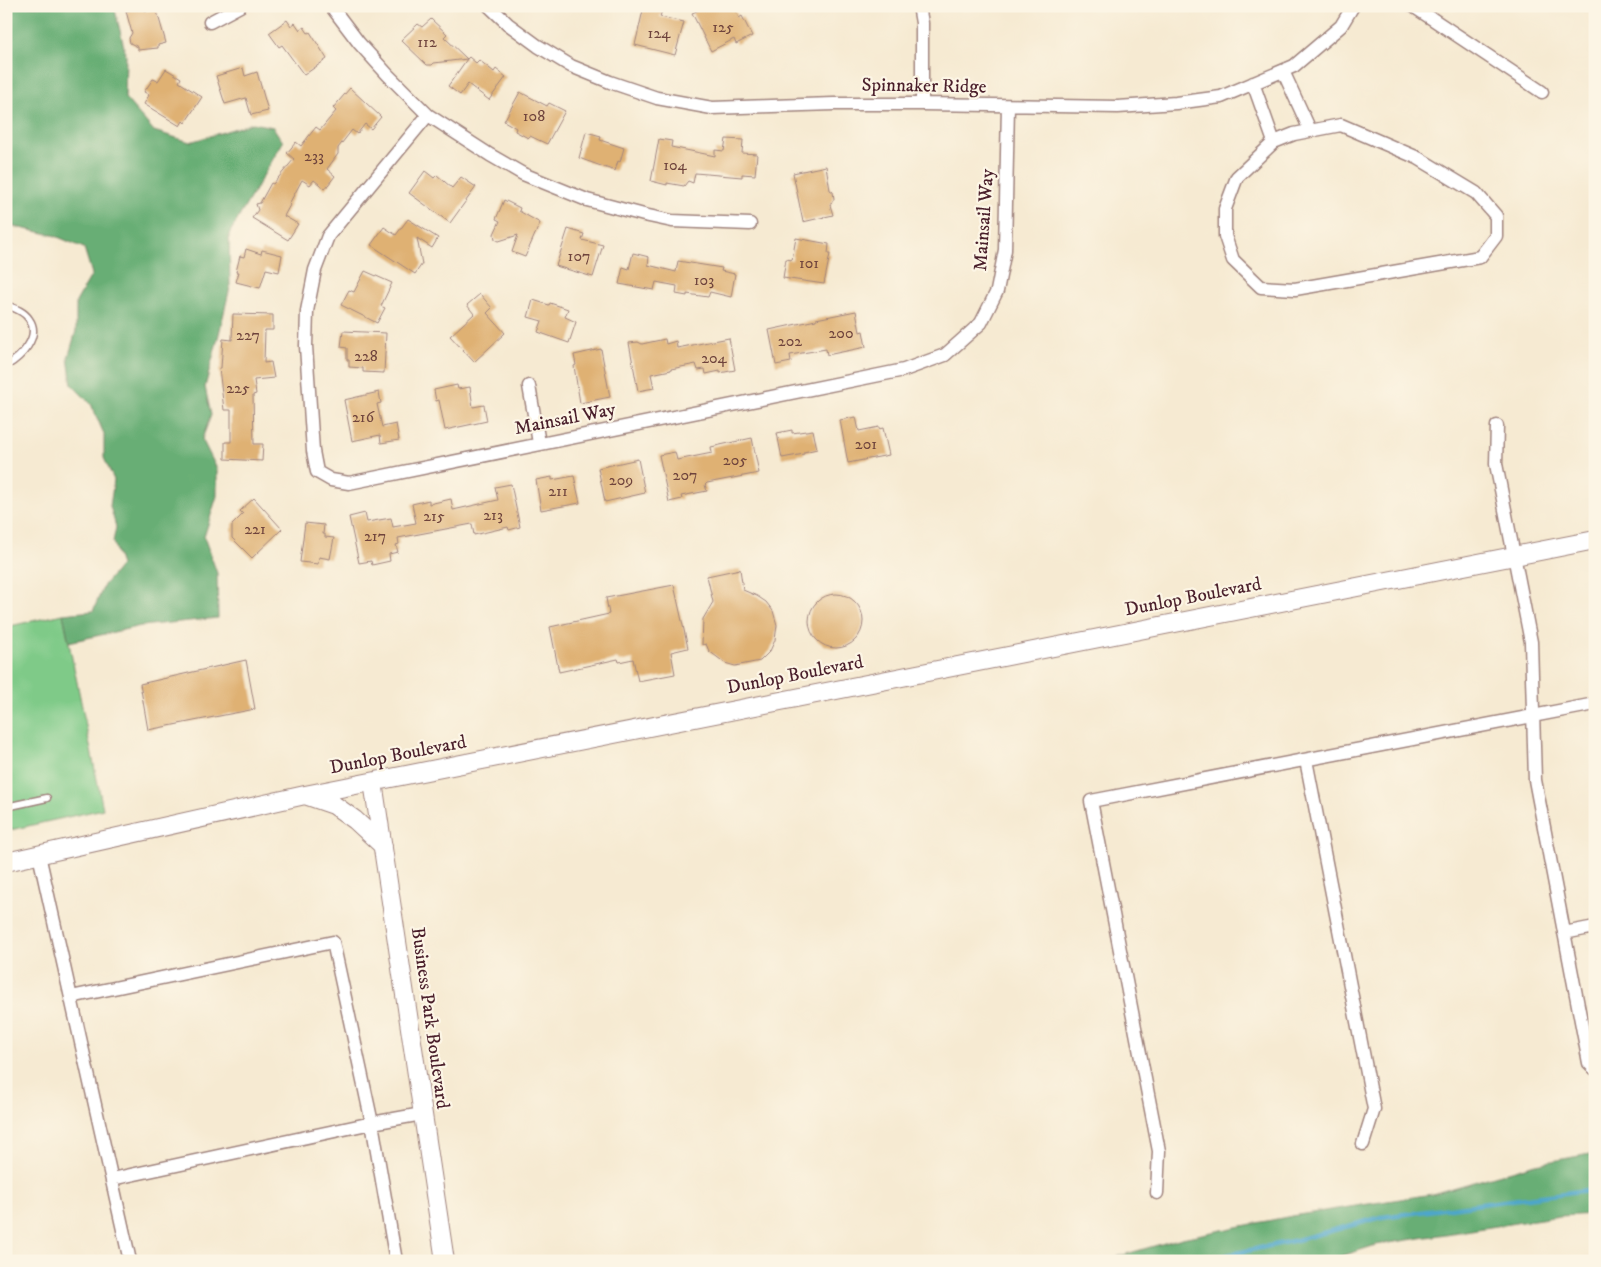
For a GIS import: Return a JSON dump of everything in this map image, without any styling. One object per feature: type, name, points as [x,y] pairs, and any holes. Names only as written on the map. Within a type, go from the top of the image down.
[{"type":"street","points":[[210,22],[240,6]]},
{"type":"street","points":[[331,6],[359,43],[428,115],[522,174],[587,200],[672,221],[750,224]]},
{"type":"street","name":"Spinnaker Ridge","points":[[489,6],[508,24],[538,46],[572,66],[610,82],[658,98],[712,108],[834,104],[1118,107],[1176,103],[1221,97],[1294,66],[1341,26],[1353,6]]},
{"type":"street","points":[[919,6],[922,23],[922,104]]},
{"type":"street","points":[[1413,6],[1542,92]]},
{"type":"street","points":[[1283,71],[1310,130]]},
{"type":"street","points":[[1253,83],[1274,142]]},
{"type":"street","name":"Mainsail Way","points":[[428,115],[328,236],[315,270],[307,312],[306,346],[313,451],[317,472],[331,480],[349,483],[904,370],[945,355],[981,324],[997,290],[1005,250],[1008,106]]},
{"type":"street","points":[[1341,125],[1418,158],[1476,193],[1496,216],[1496,236],[1480,257],[1295,289],[1262,287],[1233,260],[1225,236],[1225,209],[1237,178],[1274,142],[1294,134],[1341,125]]},
{"type":"street","points":[[529,386],[539,443]]},
{"type":"street","points":[[1497,426],[1496,464],[1531,642],[1535,780],[1589,1063],[1595,1069]]},
{"type":"street","name":"Dunlop Boulevard","points":[[6,862],[305,795],[924,671],[1595,540]]},
{"type":"street","points":[[1157,1193],[1159,1152],[1091,801],[1595,704]]},
{"type":"street","points":[[1306,760],[1374,1110],[1363,1144]]},
{"type":"street","name":"Business Park Boulevard","points":[[373,782],[445,1261]]},
{"type":"street","points":[[305,795],[334,805],[356,820],[383,846]]},
{"type":"street","points":[[39,855],[130,1261]]},
{"type":"street","points":[[1564,933],[1595,927]]},
{"type":"street","points":[[71,996],[333,942],[372,1123],[396,1261]]},
{"type":"street","points":[[112,1179],[422,1114]]},
{"type":"lane","points":[[6,305],[19,310],[30,319],[32,338],[26,350],[15,361],[6,366]]},
{"type":"lane","points":[[6,807],[47,798]]},
{"type":"green space","points":[[6,6],[114,6],[126,55],[125,98],[154,131],[190,142],[253,123],[273,127],[283,142],[229,234],[230,287],[205,387],[211,415],[202,439],[217,469],[217,496],[204,537],[217,573],[218,618],[141,626],[69,642],[63,614],[93,611],[104,585],[121,565],[113,542],[116,527],[110,506],[114,480],[104,458],[104,434],[91,404],[72,385],[68,358],[76,331],[76,302],[92,274],[84,248],[53,235],[6,225]]},
{"type":"green space","points":[[63,614],[103,809],[6,831],[6,627]]},
{"type":"green space","points":[[1595,1153],[1595,1214],[1560,1216],[1376,1245],[1326,1261],[1102,1261],[1182,1238],[1292,1216],[1432,1194],[1536,1164]]},
{"type":"building","points":[[143,6],[146,11],[156,8],[166,43],[158,45],[158,48],[138,50],[138,47],[130,43],[129,38],[132,33],[126,11]]},
{"type":"building","points":[[644,6],[663,6],[660,17],[684,22],[675,55],[635,45]]},
{"type":"building","points":[[697,6],[733,6],[739,18],[742,16],[752,36],[736,44],[734,39],[711,51],[692,13],[699,10]]},
{"type":"building","points":[[431,19],[447,34],[444,37],[467,59],[427,65],[401,40],[418,24],[422,27]]},
{"type":"building","points":[[287,20],[291,26],[295,23],[300,30],[304,27],[308,33],[310,32],[327,59],[304,75],[282,45],[279,47],[269,33]]},
{"type":"building","points":[[469,57],[476,63],[479,60],[494,72],[496,69],[506,77],[489,100],[468,84],[460,95],[448,86]]},
{"type":"building","points":[[243,68],[245,76],[257,72],[268,111],[251,115],[246,98],[225,104],[216,76]]},
{"type":"building","points":[[166,69],[181,78],[179,82],[202,97],[185,123],[183,121],[180,126],[144,104],[149,95],[144,92],[153,79],[158,81]]},
{"type":"building","points":[[350,88],[381,117],[371,129],[365,124],[357,134],[352,130],[338,148],[338,154],[327,169],[335,176],[325,189],[314,180],[310,185],[302,180],[284,216],[298,224],[288,240],[252,218],[258,210],[256,204],[260,203],[271,183],[273,184],[294,159],[287,153],[296,142],[301,146],[316,127],[320,130],[336,111],[333,108]]},
{"type":"building","points":[[520,92],[547,106],[549,103],[565,111],[547,144],[530,136],[528,138],[515,131],[516,128],[504,121]]},
{"type":"building","points":[[586,132],[601,136],[600,140],[624,148],[615,171],[579,158]]},
{"type":"building","points":[[659,139],[672,141],[671,147],[715,156],[715,150],[724,151],[726,139],[743,140],[742,153],[757,154],[755,175],[742,174],[742,177],[695,173],[693,183],[688,181],[684,186],[667,183],[667,185],[651,181]]},
{"type":"building","points":[[826,166],[830,190],[833,192],[834,199],[830,205],[833,215],[803,222],[793,173]]},
{"type":"building","points":[[425,171],[434,178],[437,175],[452,188],[461,177],[476,187],[450,223],[409,193]]},
{"type":"building","points":[[504,200],[520,208],[519,211],[540,223],[525,257],[512,252],[518,235],[499,241],[495,239],[494,234],[500,221],[496,219]]},
{"type":"building","points":[[408,219],[438,238],[432,248],[417,238],[422,264],[415,274],[371,245],[384,227],[396,235]]},
{"type":"building","points":[[568,229],[584,234],[582,240],[603,245],[593,277],[556,266]]},
{"type":"building","points":[[796,238],[829,244],[828,254],[830,254],[824,284],[783,278],[786,259],[792,260]]},
{"type":"building","points":[[246,249],[261,254],[262,250],[282,255],[279,272],[266,269],[260,288],[236,282],[239,272],[236,272],[240,256],[244,257]]},
{"type":"building","points":[[633,253],[649,257],[648,265],[676,272],[678,261],[722,268],[721,271],[735,274],[731,297],[710,292],[708,297],[676,294],[677,286],[656,282],[654,290],[619,284],[623,267],[629,269]]},
{"type":"building","points":[[365,271],[392,283],[381,306],[385,308],[377,323],[341,305],[349,290],[354,292]]},
{"type":"building","points":[[480,294],[492,308],[487,313],[505,333],[474,362],[450,336],[474,314],[467,305]]},
{"type":"building","points":[[533,300],[568,309],[565,317],[576,322],[569,343],[538,332],[542,321],[528,317]]},
{"type":"building","points":[[856,311],[860,332],[863,331],[866,347],[827,355],[826,349],[790,355],[791,362],[776,365],[769,330]]},
{"type":"building","points":[[233,314],[273,315],[273,330],[265,330],[264,363],[271,362],[274,378],[254,380],[256,394],[253,395],[254,444],[263,444],[262,461],[225,459],[225,442],[231,442],[231,410],[224,410],[219,368],[221,368],[223,339],[232,340]]},
{"type":"building","points":[[343,331],[386,333],[384,373],[363,372],[363,368],[349,367],[347,348],[341,347]]},
{"type":"building","points":[[729,338],[735,370],[706,374],[705,369],[698,370],[696,364],[671,369],[651,374],[654,388],[638,391],[629,343],[638,342],[642,344],[665,339],[666,344],[676,341],[677,348]]},
{"type":"building","points":[[601,349],[610,397],[580,403],[574,355]]},
{"type":"building","points":[[457,385],[458,389],[470,387],[473,407],[484,405],[487,421],[445,430],[439,400],[436,401],[434,390]]},
{"type":"building","points":[[379,392],[381,403],[377,404],[382,427],[396,424],[399,440],[381,443],[380,435],[352,441],[344,400]]},
{"type":"building","points":[[856,417],[859,431],[883,428],[889,455],[848,463],[840,420]]},
{"type":"building","points":[[792,430],[792,433],[813,430],[817,449],[804,452],[804,454],[782,458],[777,433]]},
{"type":"building","points":[[752,438],[759,473],[707,483],[705,485],[707,491],[681,496],[682,499],[669,502],[659,455],[675,452],[677,460],[712,453],[711,447]]},
{"type":"building","points":[[638,459],[645,493],[605,502],[598,468]]},
{"type":"building","points":[[574,476],[580,503],[541,510],[536,480],[552,477],[552,480]]},
{"type":"building","points":[[511,484],[520,527],[509,530],[508,527],[474,535],[472,524],[398,538],[399,544],[396,545],[398,552],[389,554],[390,561],[372,565],[371,561],[359,563],[349,517],[365,513],[367,522],[391,518],[393,527],[416,523],[412,504],[429,500],[429,504],[451,499],[453,510],[498,500],[495,487]]},
{"type":"building","points":[[254,498],[282,529],[252,558],[232,538],[232,525],[243,514],[240,511]]},
{"type":"building","points":[[305,523],[324,525],[323,534],[325,534],[325,537],[334,538],[330,559],[319,557],[318,564],[300,562]]},
{"type":"building","points":[[740,569],[743,590],[766,602],[773,611],[777,625],[775,640],[770,651],[760,661],[735,666],[725,663],[709,651],[706,644],[702,645],[703,619],[713,602],[707,576]]},
{"type":"building","points":[[674,585],[688,648],[671,652],[675,674],[638,681],[633,659],[619,662],[618,659],[559,672],[550,627],[609,614],[606,598]]},
{"type":"building","points":[[836,594],[846,596],[855,602],[861,611],[863,621],[861,631],[855,640],[846,646],[836,648],[826,646],[817,640],[811,631],[809,621],[811,611],[817,602],[826,596]]},
{"type":"building","points":[[246,660],[255,709],[148,730],[140,684]]},
{"type":"waterway","points":[[1200,1261],[1297,1240],[1382,1217],[1595,1189]]}]
